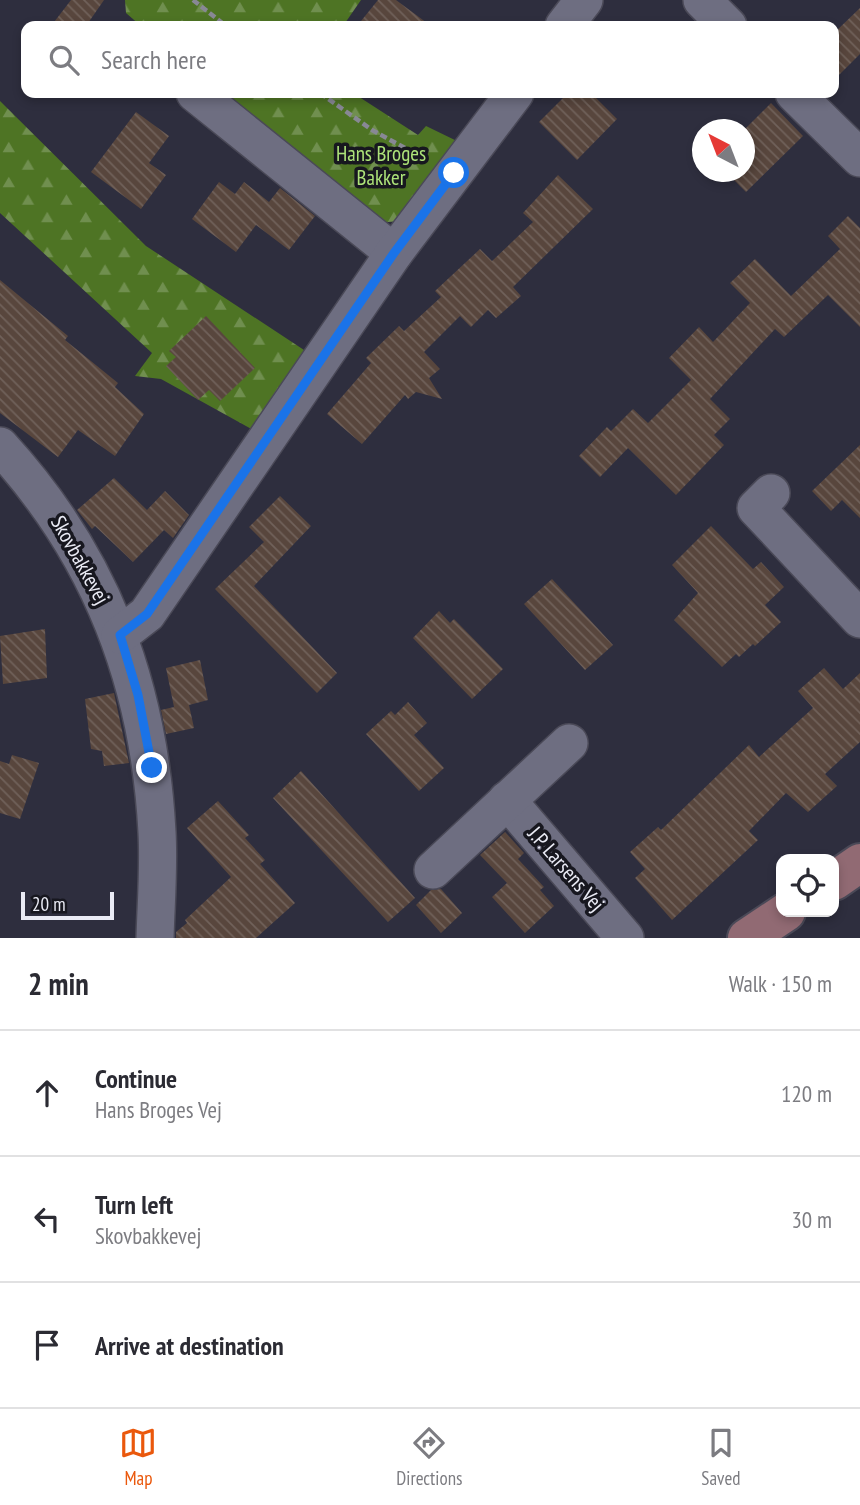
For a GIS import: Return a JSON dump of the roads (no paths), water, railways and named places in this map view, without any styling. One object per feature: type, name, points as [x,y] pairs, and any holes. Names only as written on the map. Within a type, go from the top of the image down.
[{"type":"street","points":[[568,21],[584,0]]},
{"type":"street","points":[[702,0],[723,21]]},
{"type":"street","points":[[201,98],[394,253]]},
{"type":"street","points":[[120,635],[147,614],[394,253],[511,98]]},
{"type":"street","points":[[799,98],[860,158]]},
{"type":"street","name":"Skovbakkevej","points":[[0,446],[27,476],[66,529],[120,635],[138,695],[152,768],[157,834],[155,938]]},
{"type":"street","points":[[772,493],[756,508],[860,619]]},
{"type":"street","points":[[433,870],[569,743]]},
{"type":"street","name":"J.P. Larsens Vej","points":[[507,800],[625,938]]},
{"type":"street","points":[[839,878],[860,863]]},
{"type":"street","points":[[747,938],[778,917]]},
{"type":"park label","name":"Hans Broges Bakker","points":[[381,166]]}]
